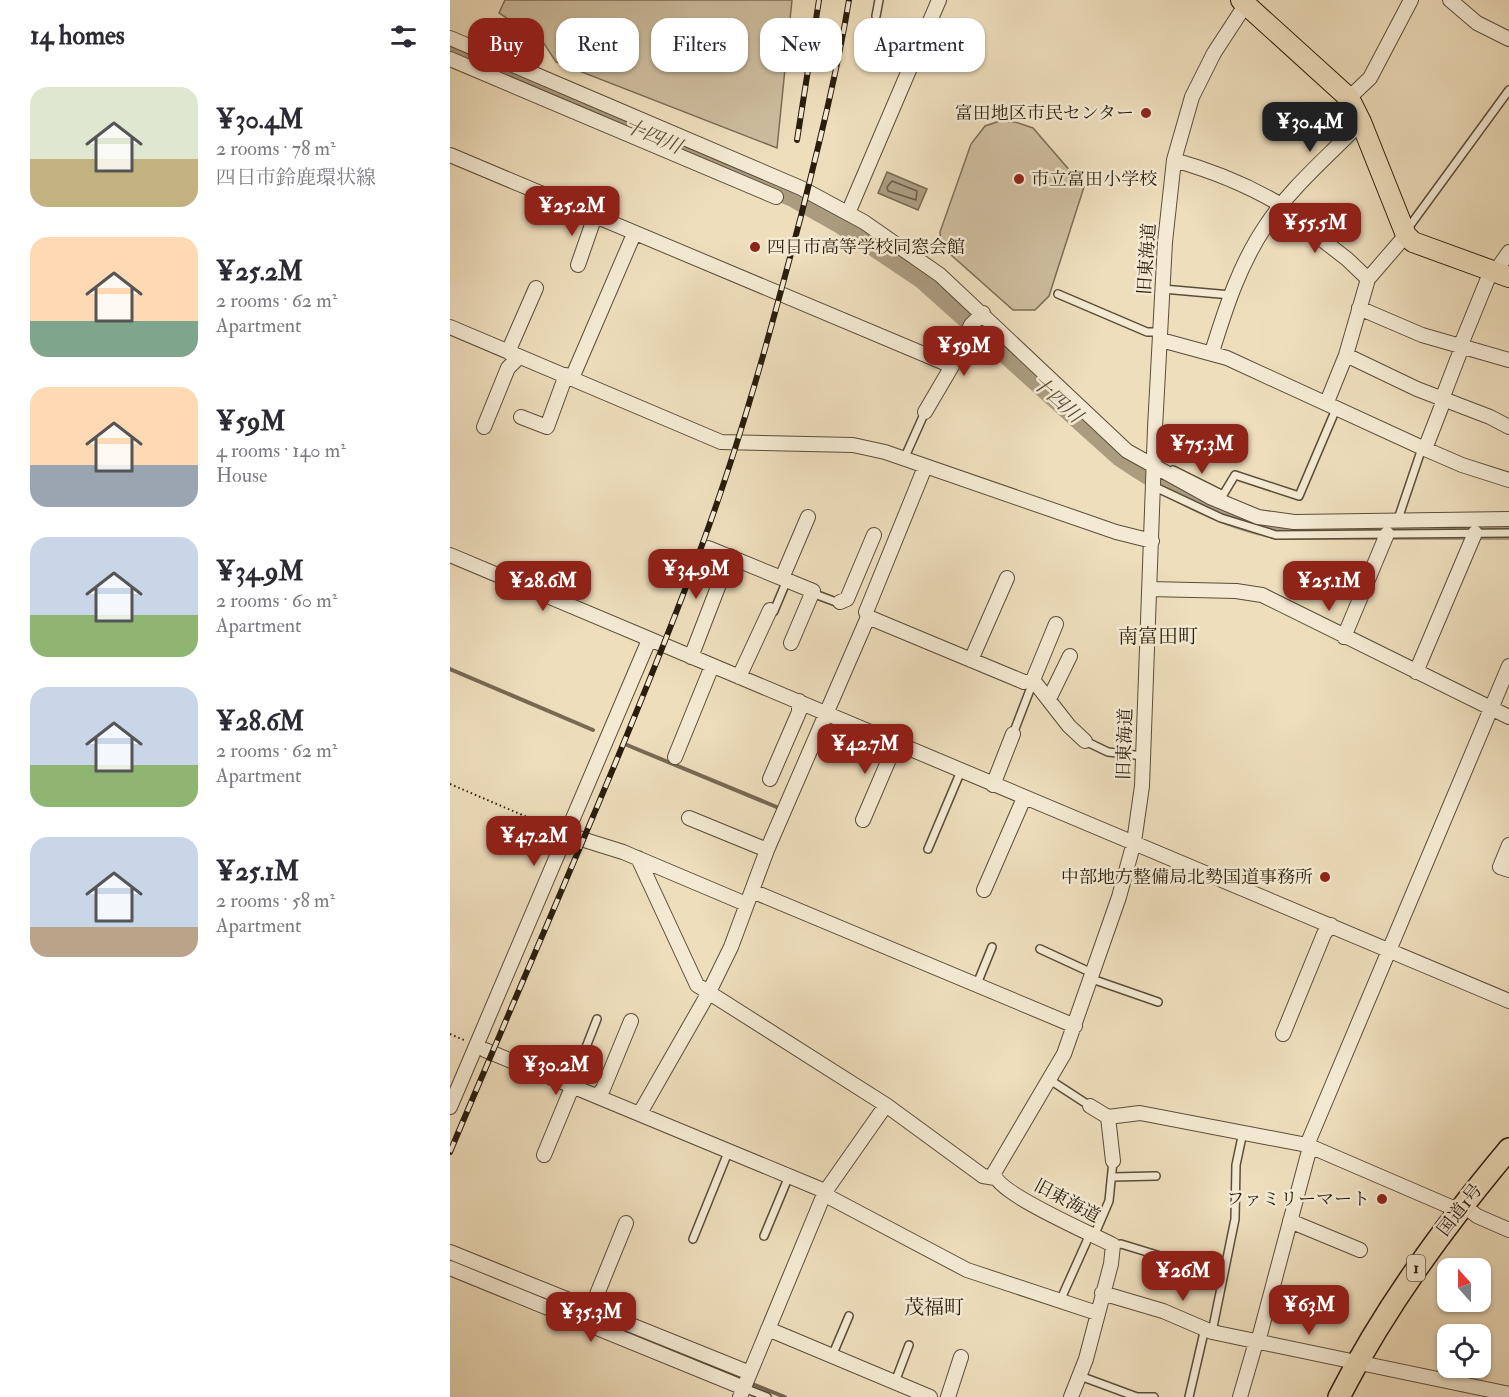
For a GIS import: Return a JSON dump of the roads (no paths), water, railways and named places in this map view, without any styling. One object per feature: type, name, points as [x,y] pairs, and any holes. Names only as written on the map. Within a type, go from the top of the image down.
[{"type":"highway","name":"国道1号","points":[[1339,1397],[1357,1362],[1407,1280],[1460,1208],[1509,1149]]},
{"type":"main road","points":[[1243,2],[1349,99],[1361,122],[1406,234],[1413,242],[1498,273]]},
{"type":"street","points":[[848,213],[939,0]]},
{"type":"street","points":[[1349,99],[1370,78],[1411,0]]},
{"type":"street","points":[[1450,0],[1477,23],[1509,39]]},
{"type":"street","name":"旧東海道","points":[[1071,1397],[1080,1376],[1111,1264],[1113,1245],[998,1184],[995,1169],[1064,1054],[1092,976],[1134,842],[1142,786],[1163,289],[1174,160],[1192,98],[1214,52],[1243,2]]},
{"type":"street","points":[[450,38],[801,188],[848,213],[924,263],[978,318],[1155,475],[1276,521],[1509,519]]},
{"type":"street","points":[[450,59],[776,198]]},
{"type":"street","points":[[1212,352],[1230,295],[1256,242],[1280,206],[1361,122]]},
{"type":"street","points":[[450,155],[952,366]]},
{"type":"street","points":[[1174,160],[1218,172],[1244,183],[1280,206],[1347,259],[1368,279]]},
{"type":"street","points":[[578,265],[595,216]]},
{"type":"street","points":[[521,417],[547,427],[634,234]]},
{"type":"street","points":[[1331,406],[1368,279],[1406,234]]},
{"type":"street","points":[[1423,448],[1443,400],[1461,347],[1509,252]]},
{"type":"street","points":[[484,427],[514,354],[536,288]]},
{"type":"street","points":[[1359,308],[1422,335],[1509,360]]},
{"type":"street","points":[[925,412],[978,318]]},
{"type":"street","points":[[450,327],[721,442],[853,444],[904,459],[1116,532],[1152,541]]},
{"type":"street","points":[[1161,336],[1212,352],[1462,465],[1509,480]]},
{"type":"street","points":[[1346,355],[1443,400],[1490,417],[1509,427]]},
{"type":"street","points":[[640,1113],[708,994],[731,946],[767,850],[827,712],[925,467]]},
{"type":"street","points":[[784,579],[808,517]]},
{"type":"street","points":[[1416,672],[1475,533]]},
{"type":"street","points":[[1344,637],[1387,534]]},
{"type":"street","points":[[838,602],[847,599],[874,535]]},
{"type":"street","points":[[708,548],[812,593],[791,644]]},
{"type":"street","points":[[450,555],[1509,1001]]},
{"type":"street","points":[[691,657],[730,556]]},
{"type":"street","points":[[971,660],[1008,578]]},
{"type":"street","points":[[1149,589],[1251,592],[1509,717]]},
{"type":"street","points":[[838,602],[1024,682],[1033,680]]},
{"type":"street","points":[[739,677],[770,609]]},
{"type":"street","points":[[1033,680],[1056,624]]},
{"type":"street","points":[[450,1107],[570,835],[649,640]]},
{"type":"street","points":[[1048,699],[1070,656]]},
{"type":"street","points":[[675,757],[712,666]]},
{"type":"street","points":[[1240,1397],[1257,1342],[1309,1146],[1388,950],[1509,666]]},
{"type":"street","points":[[1033,680],[1069,726],[1085,741]]},
{"type":"street","points":[[770,779],[799,712],[799,701]]},
{"type":"street","points":[[993,785],[1013,734]]},
{"type":"street","points":[[863,820],[896,743]]},
{"type":"street","points":[[984,890],[1024,798]]},
{"type":"street","points":[[689,818],[767,850]]},
{"type":"street","points":[[570,835],[638,858],[746,904]]},
{"type":"street","points":[[1509,845],[1500,867],[1509,870]]},
{"type":"street","points":[[638,858],[692,978],[708,994],[886,1106],[983,1176],[995,1178]]},
{"type":"street","points":[[752,891],[1075,1026]]},
{"type":"street","points":[[1283,1035],[1324,934],[1331,925]]},
{"type":"street","points":[[597,1096],[603,1089],[631,1021]]},
{"type":"street","points":[[485,1050],[825,1192],[829,1197],[967,1270],[1097,1313]]},
{"type":"street","points":[[544,1155],[570,1085]]},
{"type":"street","points":[[745,1384],[825,1192],[886,1106]]},
{"type":"street","points":[[1090,1106],[1108,1117],[1140,1113],[1309,1146],[1509,1230]]},
{"type":"street","points":[[1108,1117],[1113,1161]]},
{"type":"street","points":[[1290,1221],[1360,1250]]},
{"type":"street","points":[[591,1309],[626,1223]]},
{"type":"street","points":[[450,1252],[591,1309],[745,1384]]},
{"type":"street","points":[[451,1272],[745,1384]]},
{"type":"street","points":[[1102,1293],[1163,1311],[1209,1330],[1257,1342],[1509,1394]]},
{"type":"street","points":[[768,1329],[930,1397]]},
{"type":"street","points":[[948,1397],[961,1357]]},
{"type":"lane","points":[[876,16],[879,0]]},
{"type":"lane","points":[[1406,234],[1509,90]]},
{"type":"lane","points":[[1163,289],[1230,295]]},
{"type":"lane","points":[[1058,294],[1161,336]]},
{"type":"lane","points":[[1331,406],[1299,496],[1235,475],[1223,495],[1164,465],[1155,475],[1221,518],[1265,533],[1288,535],[1509,533]]},
{"type":"lane","points":[[904,459],[925,412]]},
{"type":"lane","points":[[1398,519],[1423,448]]},
{"type":"lane","points":[[770,609],[774,611],[784,579]]},
{"type":"lane","points":[[812,593],[838,602]]},
{"type":"lane","points":[[1013,734],[1032,690],[1033,680]]},
{"type":"lane","points":[[1085,741],[1108,752],[1143,756]]},
{"type":"lane","points":[[928,849],[961,771]]},
{"type":"lane","points":[[977,984],[992,947]]},
{"type":"lane","points":[[1040,949],[1092,976],[1158,1002]]},
{"type":"lane","points":[[570,1085],[597,1019]]},
{"type":"lane","points":[[1050,1080],[1090,1106]]},
{"type":"lane","points":[[1189,1397],[1209,1330],[1235,1219],[1236,1165],[1243,1132]]},
{"type":"lane","points":[[693,1239],[729,1150]]},
{"type":"lane","points":[[1060,1300],[1109,1201],[1113,1161]]},
{"type":"lane","points":[[764,1236],[789,1176]]},
{"type":"lane","points":[[1112,1177],[1156,1176]]},
{"type":"lane","points":[[1113,1245],[1121,1244],[1180,1262],[1200,1256],[1226,1262]]},
{"type":"lane","points":[[832,1356],[849,1317]]},
{"type":"lane","points":[[895,1382],[909,1345]]},
{"type":"lane","points":[[1080,1376],[1138,1397],[1154,1397]]},
{"type":"lane","points":[[745,1384],[767,1397]]},
{"type":"water","points":[[887,172],[927,189],[918,210],[878,193]]},
{"type":"waterway","name":"十四川","points":[[450,49],[793,196],[841,223],[924,279],[1121,456],[1158,480],[1202,503],[1248,521],[1290,529],[1509,529]]},
{"type":"waterway","points":[[450,669],[593,730]]},
{"type":"waterway","points":[[627,745],[779,808]]},
{"type":"waterway","points":[[462,1264],[743,1380]]},
{"type":"waterway","points":[[750,1383],[785,1397]]},
{"type":"railway","points":[[797,140],[819,0]]},
{"type":"railway","points":[[450,1152],[611,774],[673,622],[717,504],[756,381],[801,216],[821,135],[849,0]]},
{"type":"place","name":"富田地区市民センター","points":[[1146,113]]},
{"type":"place","name":"市立富田小学校","points":[[1019,179]]},
{"type":"place","name":"四日市高等学校同窓会館","points":[[755,247]]},
{"type":"place","name":"中部地方整備局北勢国道事務所","points":[[1325,877]]},
{"type":"place","name":"ファミリーマート","points":[[1382,1199]]},
{"type":"district","name":"南富田町","points":[[1158,636]]},
{"type":"district","name":"茂福町","points":[[934,1307]]}]
